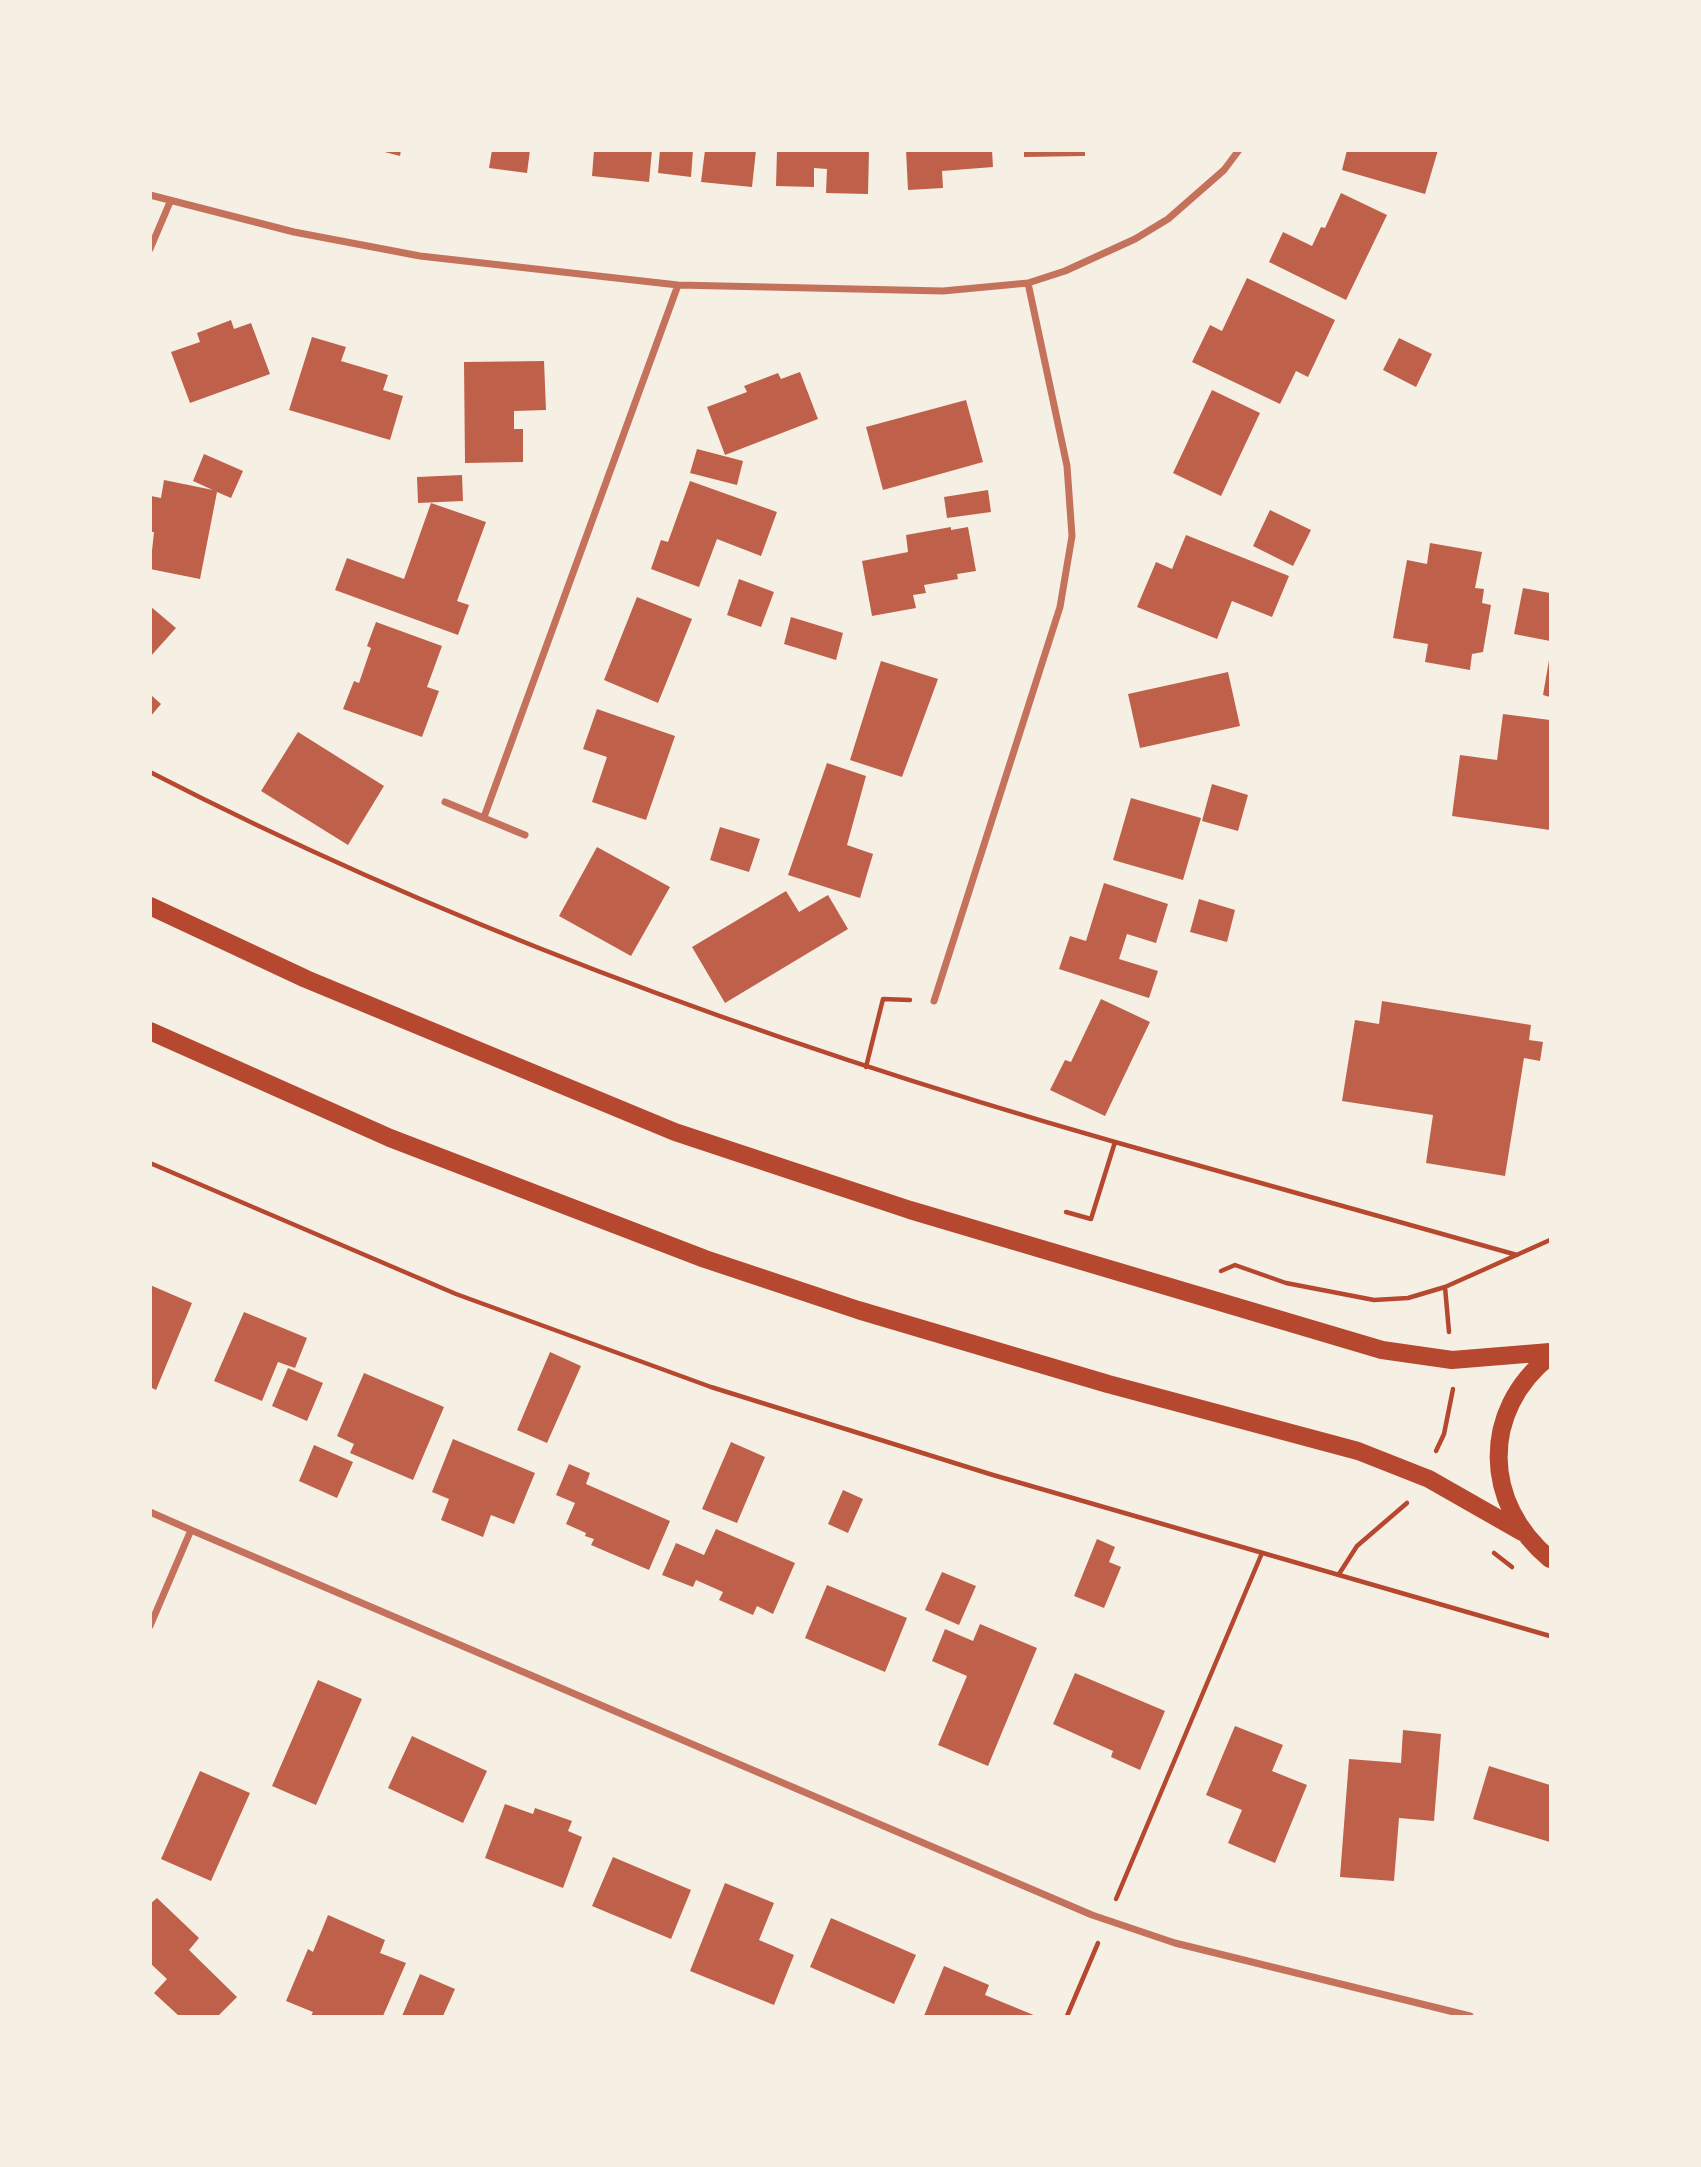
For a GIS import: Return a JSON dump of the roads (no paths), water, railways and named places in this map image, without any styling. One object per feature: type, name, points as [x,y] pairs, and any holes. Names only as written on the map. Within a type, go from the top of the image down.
[{"type":"main road","points":[[150,906],[306,979],[675,1132],[910,1210],[1382,1350],[1452,1360],[1550,1354]]},
{"type":"main road","points":[[150,1031],[390,1138],[705,1259],[858,1310],[1095,1381],[1358,1451],[1429,1479],[1522,1532],[1550,1559]]},
{"type":"main road","points":[[1522,1532],[1506,1502],[1500,1478],[1501,1429],[1521,1385],[1550,1354]]},
{"type":"street","points":[[150,195],[294,232],[420,256],[678,285],[943,291],[1027,283],[1065,271],[1135,239],[1168,219],[1224,170],[1239,150]]},
{"type":"street","points":[[150,249],[170,202]]},
{"type":"street","points":[[934,1001],[1060,607],[1072,536],[1066,466],[1027,283]]},
{"type":"street","points":[[484,817],[678,285]]},
{"type":"street","points":[[445,802],[525,835]]},
{"type":"street","points":[[150,1513],[1108,1920],[1175,1943],[1471,2017]]},
{"type":"street","points":[[150,1626],[191,1530]]}]
